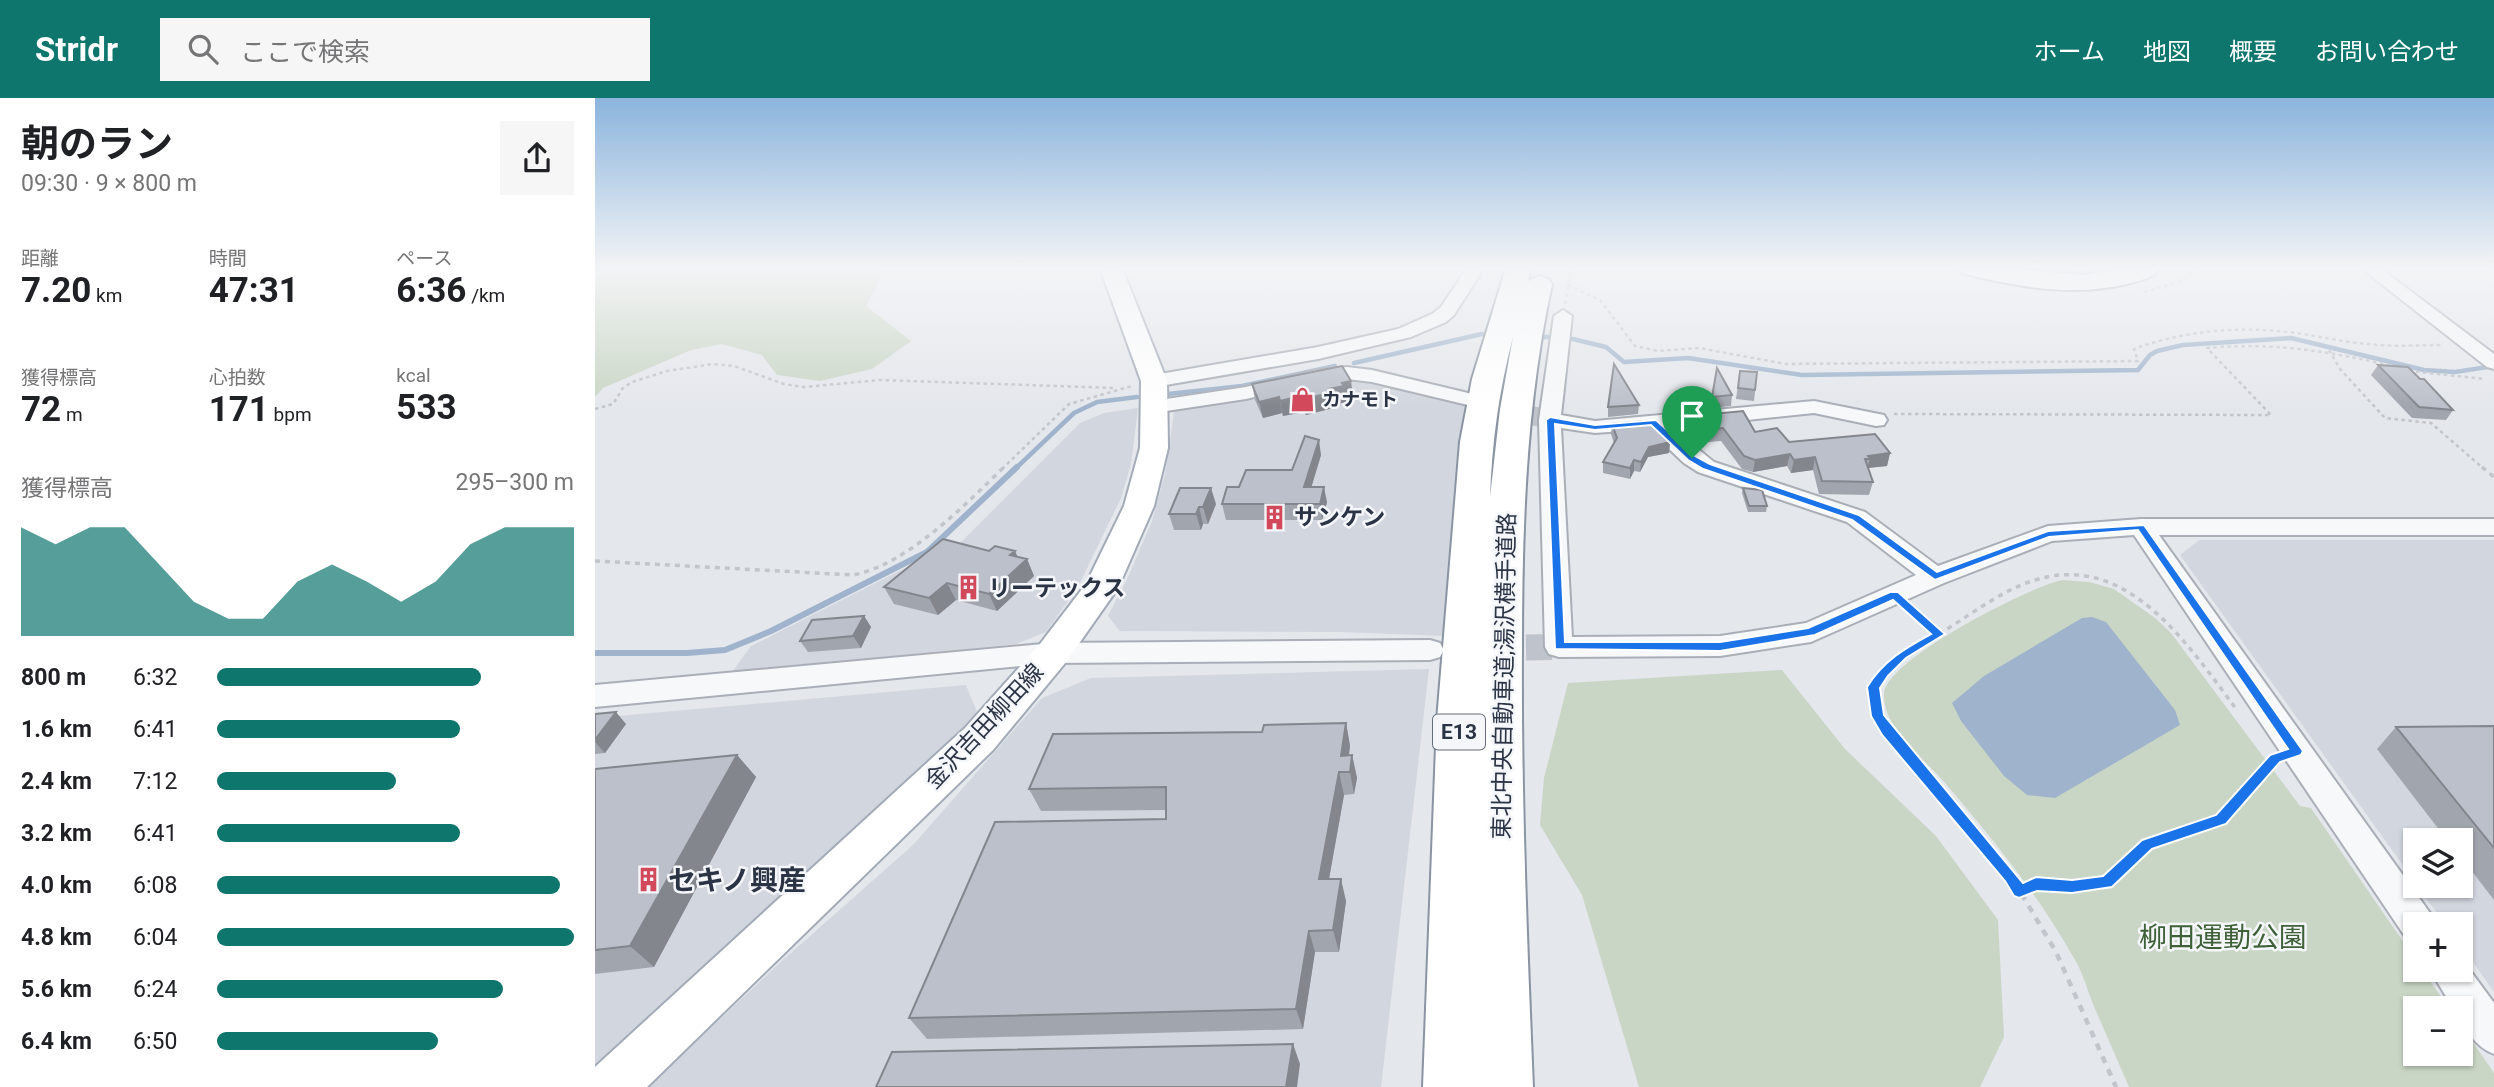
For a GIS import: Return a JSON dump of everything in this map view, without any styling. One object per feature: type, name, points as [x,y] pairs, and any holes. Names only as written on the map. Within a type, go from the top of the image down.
[{"type":"highway","name":"東北中央自動車道;湯沢横手道路","points":[[1453,1087],[1459,720],[1475,454],[1487,379],[1506,314]]},
{"type":"highway","name":"東北中央自動車道;湯沢横手道路","points":[[1503,1087],[1499,720],[1504,541],[1520,379],[1532,314]]},
{"type":"main road","name":"金沢吉田柳田線","points":[[611,1087],[979,739],[1053,653],[1101,588],[1139,506],[1154,448],[1153,394],[1126,314]]},
{"type":"street","points":[[1153,394],[1404,333],[1444,314]]},
{"type":"street","points":[[2430,314],[2470,345],[2493,368]]},
{"type":"street","points":[[1563,316],[1550,420],[1559,646],[1720,646],[1811,632],[1935,577],[2048,534],[2140,527],[2494,527]]},
{"type":"street","points":[[1153,394],[1245,393],[1313,377],[1347,373],[1371,376],[1468,400]]},
{"type":"street","points":[[1550,420],[1595,427],[1668,423],[1814,407],[1876,420]]},
{"type":"street","points":[[1653,422],[1692,458],[1706,467],[1856,517],[1935,577]]},
{"type":"street","points":[[2140,527],[2409,912]]},
{"type":"street","points":[[595,695],[1053,653],[1430,650]]},
{"type":"street","points":[[2456,982],[2494,1035]]},
{"type":"path","points":[[1611,314],[1635,346],[1658,351],[1699,348],[1786,364],[2138,361],[2134,349],[2150,342],[2177,335],[2217,332],[2285,332],[2358,344],[2470,345]]},
{"type":"path","points":[[1876,420],[1885,414],[2271,415],[2207,348],[2262,343],[2329,350],[2409,371],[2449,377],[2493,368]]},
{"type":"path","points":[[2329,350],[2340,369],[2385,418],[2431,423],[2494,477]]},
{"type":"path","points":[[595,409],[613,404],[625,386],[636,381],[680,369],[714,364],[738,364],[749,371],[796,386],[860,380],[911,380],[1121,388],[1153,394]]},
{"type":"path","points":[[595,561],[852,575],[870,572],[940,529],[1069,404],[1121,388]]},
{"type":"path","points":[[2116,1087],[2056,952],[2011,876],[1887,731],[1877,716],[1874,687],[1883,673],[1902,655],[2032,580],[2057,574],[2091,575],[2112,582],[2133,594],[2172,626],[2243,718]]},
{"type":"path","points":[[1894,595],[1939,634]]},
{"type":"path","points":[[2019,891],[2036,884],[2072,887],[2107,882],[2147,845],[2221,819],[2275,759],[2296,751]]},
{"type":"shaded area","points":[[1359,376],[1468,402],[1455,501],[1444,636],[1341,632],[1120,631],[1108,616],[1152,521],[1165,474],[1174,412],[1181,405]]},
{"type":"shaded area","points":[[1138,408],[1131,464],[1121,498],[1079,585],[1046,632],[1016,644],[732,672],[751,646],[931,555],[959,544],[1080,423],[1104,413]]},
{"type":"shaded area","points":[[2199,540],[2494,540],[2494,992],[2473,962],[2473,912],[2436,912],[2426,898],[2473,898],[2473,828],[2403,828],[2403,865],[2180,555]]},
{"type":"shaded area","points":[[1429,669],[1381,1087],[648,1087],[784,959],[913,845],[1042,698],[1091,678]]},
{"type":"shaded area","points":[[966,685],[979,717],[595,1079],[595,718]]},
{"type":"green space","points":[[595,314],[876,314],[911,341],[872,369],[820,381],[777,375],[762,355],[722,344],[691,350],[603,388],[595,397]]},
{"type":"green space","name":"柳田運動公園","points":[[2062,580],[2089,582],[2114,589],[2171,633],[2300,806],[2311,808],[2403,942],[2403,982],[2431,982],[2440,996],[2403,996],[2403,1066],[2473,1066],[2473,1042],[2494,1073],[2494,1087],[2129,1087],[2080,970],[2047,914],[1981,825],[1907,743],[1890,719],[1886,707],[1884,694],[1891,680],[1908,663],[1932,645],[1991,610]]},
{"type":"green space","points":[[1782,670],[1845,749],[1936,836],[1998,920],[2004,1037],[1980,1087],[1639,1087],[1582,895],[1540,825],[1544,778],[1568,683]]},
{"type":"water","points":[[2092,617],[2106,622],[2175,710],[2180,725],[2055,798],[2027,795],[2004,776],[1961,721],[1952,703],[1984,676],[2082,618]]},
{"type":"building","points":[[1614,364],[1639,405],[1608,407]]},
{"type":"building","points":[[2378,365],[2408,367],[2420,379],[2424,379],[2453,410],[2419,407]]},
{"type":"building","points":[[1342,366],[1351,381],[1342,383],[1344,386],[1329,389],[1331,393],[1303,399],[1301,396],[1280,401],[1279,397],[1259,402],[1252,384]]},
{"type":"building","points":[[1717,368],[1732,395],[1712,397]]},
{"type":"building","points":[[1740,371],[1757,372],[1755,390],[1738,388]]},
{"type":"building","points":[[1743,411],[1755,432],[1777,428],[1789,442],[1875,434],[1890,453],[1868,456],[1870,459],[1865,459],[1873,482],[1822,481],[1815,457],[1794,460],[1790,454],[1755,460],[1744,456],[1723,428],[1699,431],[1691,416]]},
{"type":"building","points":[[1648,421],[1670,442],[1649,447],[1641,462],[1634,460],[1630,468],[1603,462],[1617,438],[1612,424]]},
{"type":"building","points":[[1305,436],[1319,440],[1304,487],[1324,487],[1320,504],[1222,504],[1227,487],[1239,487],[1246,470],[1292,470]]},
{"type":"building","points":[[1180,488],[1211,488],[1203,507],[1199,507],[1196,514],[1169,514]]},
{"type":"building","points":[[1743,488],[1762,490],[1767,506],[1749,506]]},
{"type":"building","points":[[943,539],[989,551],[995,546],[1015,551],[1010,555],[1027,559],[989,594],[947,583],[929,598],[884,587]]},
{"type":"building","points":[[864,616],[853,636],[800,641],[812,620]]},
{"type":"building","points":[[616,712],[595,740],[595,714]]},
{"type":"building","points":[[1346,723],[1341,756],[1352,755],[1350,772],[1339,772],[1319,879],[1341,879],[1333,930],[1309,931],[1296,1009],[909,1018],[995,822],[1166,819],[1166,787],[1029,789],[1053,734],[1262,732],[1264,725]]},
{"type":"building","points":[[2494,726],[2494,848],[2396,727]]},
{"type":"building","name":"セキノ興産","points":[[737,755],[630,946],[595,950],[595,769]]},
{"type":"building","points":[[1293,1044],[1286,1087],[876,1087],[892,1052]]},
{"type":"waterway","points":[[1354,363],[1482,334]]},
{"type":"waterway","points":[[1542,337],[1548,337]]},
{"type":"waterway","points":[[1573,339],[1606,347],[1624,362],[1688,358],[1802,375],[2138,370],[2150,355],[2157,351],[2183,345],[2291,338],[2424,370],[2455,372],[2494,366]]},
{"type":"waterway","points":[[1168,394],[1242,386],[1335,366]]},
{"type":"waterway","points":[[1015,469],[1074,413],[1097,402],[1137,397]]},
{"type":"waterway","points":[[595,653],[687,653],[725,650],[771,631],[927,552],[1017,467]]},
{"type":"tunnel","points":[[1468,399],[1550,420]]},
{"type":"tunnel","points":[[1487,648],[1559,647]]},
{"type":"place","name":"カナモト","points":[[1302,399]]},
{"type":"place","name":"サンケン","points":[[1274,517]]},
{"type":"place","name":"リーテックス","points":[[968,588]]},
{"type":"place","name":"セキノ興産","points":[[648,880]]},
{"type":"route","points":[[1550,420],[1595,427],[1653,422],[1692,458],[1706,467],[1819,507],[1856,517],[1935,577],[2048,534],[2140,527],[2296,751],[2275,759],[2221,819],[2147,845],[2107,882],[2072,887],[2036,884],[2019,891],[2011,876],[1877,716],[1874,687],[1883,673],[1902,655],[1939,634],[1894,595],[1811,632],[1720,646],[1559,646],[1550,420]]}]
